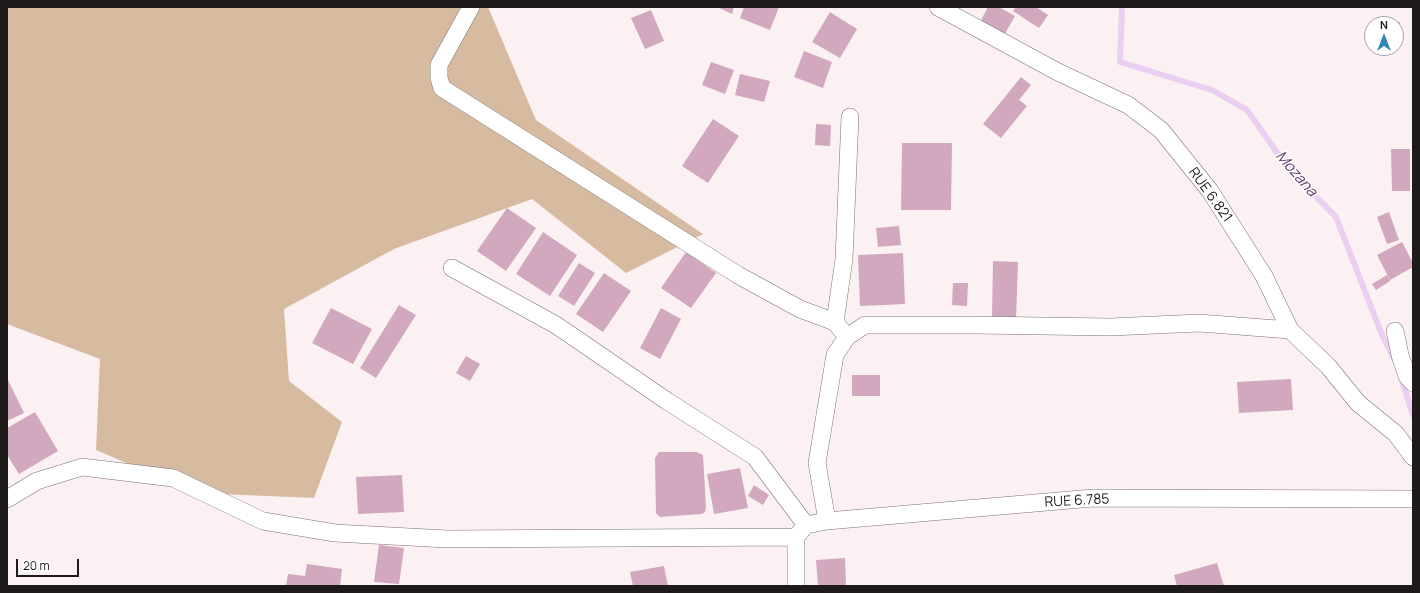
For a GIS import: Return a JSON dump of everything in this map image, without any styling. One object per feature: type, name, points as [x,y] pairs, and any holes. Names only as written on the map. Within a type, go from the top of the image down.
[{"type":"street","points":[[471,7],[439,65],[439,78],[442,88],[738,275],[800,309],[835,322],[847,337]]},
{"type":"street","name":"RUE 6.821","points":[[938,7],[1058,72],[1128,105],[1160,130],[1218,204],[1264,276],[1290,330],[1328,366],[1358,403],[1396,434],[1413,458]]},
{"type":"street","points":[[835,322],[844,259],[850,117]]},
{"type":"street","points":[[452,268],[556,325],[667,401],[755,457],[801,531],[796,586]]},
{"type":"street","points":[[827,521],[817,463],[835,355],[847,337],[866,325],[1111,327],[1199,323],[1290,330]]},
{"type":"street","points":[[1395,331],[1400,355],[1408,376],[1413,383]]},
{"type":"street","name":"RUE 6.785","points":[[7,499],[37,481],[82,467],[173,478],[263,520],[335,533],[447,539],[801,531],[827,521],[1093,498],[1413,499]]},
{"type":"shaded area","points":[[7,7],[488,7],[536,120],[703,234],[626,273],[532,199],[394,249],[284,309],[289,381],[342,422],[314,498],[196,493],[96,450],[100,359],[7,324]]},
{"type":"building","points":[[717,7],[734,7],[732,14]]},
{"type":"building","points":[[744,7],[779,7],[770,30],[740,18]]},
{"type":"building","points":[[988,7],[999,7],[1015,16],[1003,37],[980,22]]},
{"type":"building","points":[[1016,7],[1036,7],[1048,15],[1039,28],[1013,11]]},
{"type":"building","points":[[651,10],[664,41],[645,49],[631,18]]},
{"type":"building","points":[[830,12],[857,29],[840,58],[812,42]]},
{"type":"building","points":[[804,51],[832,62],[823,88],[794,77]]},
{"type":"building","points":[[711,62],[734,70],[725,94],[702,85]]},
{"type":"building","points":[[740,74],[770,81],[764,102],[735,95]]},
{"type":"building","points":[[1021,77],[1031,85],[1019,100],[1027,106],[1001,138],[983,124]]},
{"type":"building","points":[[713,119],[739,136],[708,183],[682,166]]},
{"type":"building","points":[[816,124],[831,125],[830,146],[815,145]]},
{"type":"building","points":[[902,143],[952,143],[951,210],[901,210]]},
{"type":"building","points":[[1391,149],[1410,149],[1410,191],[1392,191]]},
{"type":"building","points":[[507,208],[536,228],[506,271],[477,251]]},
{"type":"building","points":[[1389,212],[1399,240],[1387,244],[1377,217]]},
{"type":"building","points":[[899,226],[901,245],[878,247],[876,228]]},
{"type":"building","points":[[543,232],[577,255],[550,296],[516,274]]},
{"type":"building","points":[[1402,242],[1413,263],[1413,267],[1390,280],[1377,255]]},
{"type":"building","points":[[686,252],[716,273],[691,308],[661,288]]},
{"type":"building","points":[[903,253],[905,304],[860,306],[858,255]]},
{"type":"building","points":[[993,261],[1018,262],[1016,319],[992,319]]},
{"type":"building","points":[[579,263],[595,273],[574,306],[558,296]]},
{"type":"building","points":[[604,273],[631,291],[603,332],[576,314]]},
{"type":"building","points":[[1387,275],[1390,281],[1376,290],[1372,284]]},
{"type":"building","points":[[953,283],[968,283],[967,306],[952,305]]},
{"type":"building","points":[[399,305],[416,315],[376,378],[360,368]]},
{"type":"building","points":[[331,308],[372,329],[353,364],[312,343]]},
{"type":"building","points":[[661,308],[681,319],[660,359],[640,348]]},
{"type":"building","points":[[466,356],[480,364],[470,381],[456,373]]},
{"type":"building","points":[[852,375],[880,375],[880,396],[852,396]]},
{"type":"building","points":[[7,378],[24,413],[7,421]]},
{"type":"building","points":[[1291,379],[1293,410],[1239,413],[1237,382]]},
{"type":"building","points":[[35,412],[58,451],[19,474],[7,455],[7,428]]},
{"type":"building","points":[[659,452],[697,452],[703,455],[705,512],[702,514],[660,517],[656,513],[655,458]]},
{"type":"building","points":[[740,468],[748,508],[714,514],[707,474]]},
{"type":"building","points":[[402,475],[404,512],[358,514],[356,477]]},
{"type":"building","points":[[754,485],[769,495],[763,505],[748,496]]},
{"type":"building","points":[[379,545],[404,548],[399,584],[374,582]]},
{"type":"building","points":[[845,558],[846,586],[818,586],[816,560]]},
{"type":"building","points":[[1217,563],[1224,586],[1177,586],[1174,575]]},
{"type":"building","points":[[307,564],[342,569],[340,586],[286,586],[288,574],[305,576]]},
{"type":"building","points":[[664,566],[668,586],[633,586],[630,572]]},
{"type":"waterway","name":"Mozana","points":[[1122,7],[1120,62],[1212,90],[1247,110],[1288,168],[1336,217],[1382,335],[1394,359]]},
{"type":"waterway","name":"Mozana","points":[[1401,378],[1413,415]]}]
